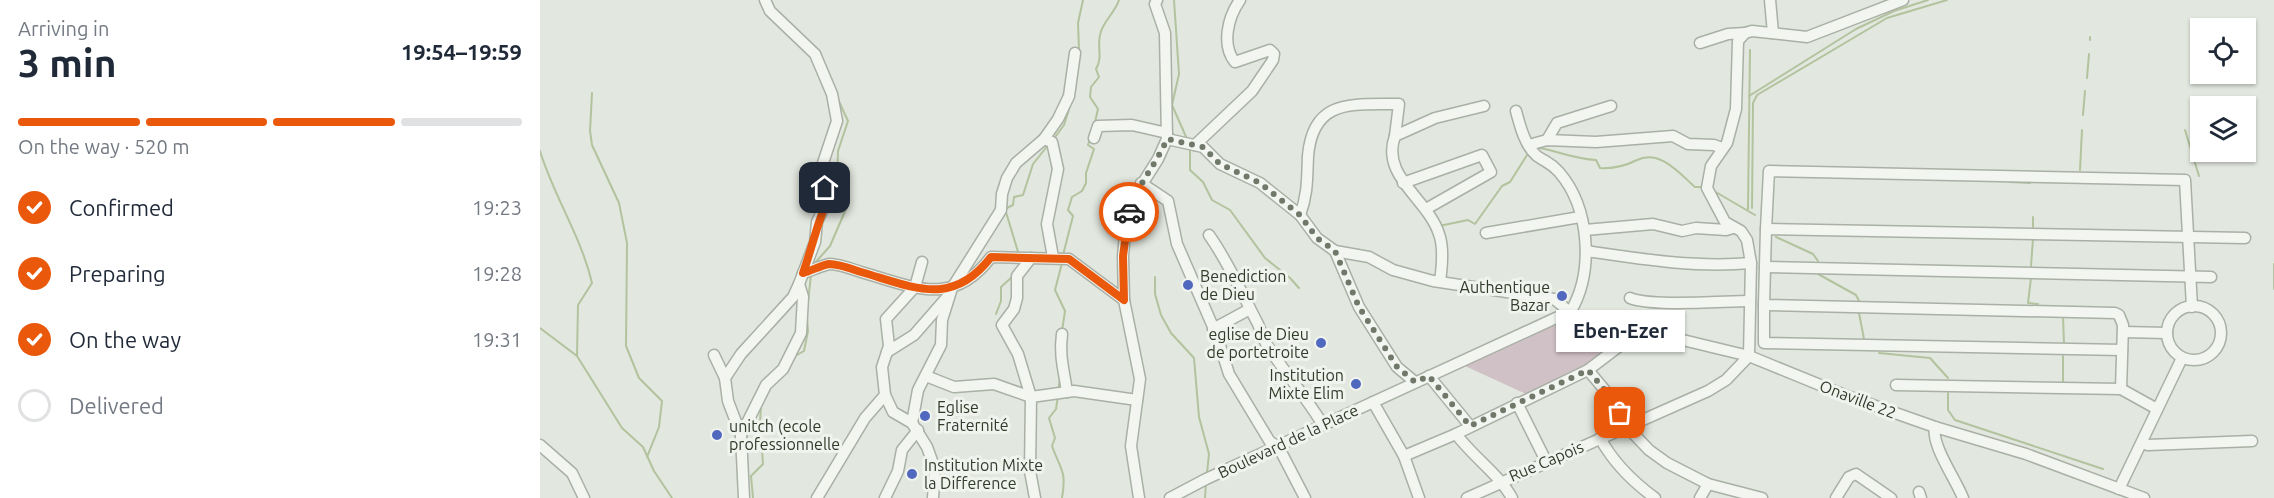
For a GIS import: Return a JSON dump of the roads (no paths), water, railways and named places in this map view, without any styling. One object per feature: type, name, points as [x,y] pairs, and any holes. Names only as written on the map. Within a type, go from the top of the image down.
[{"type":"street","points":[[725,378],[741,354],[792,297],[801,279],[815,242],[817,222],[828,199],[822,166],[837,121],[832,94],[815,54],[770,11],[765,0]]},
{"type":"street","points":[[1138,498],[1131,446],[1140,379],[1124,300],[1126,224],[1134,197],[1158,159],[1167,136],[1165,33],[1155,4],[1157,0]]},
{"type":"street","points":[[1195,145],[1252,91],[1273,60],[1274,54],[1270,50],[1235,62],[1229,55],[1228,29],[1240,0]]},
{"type":"street","points":[[1770,0],[1773,33]]},
{"type":"street","points":[[1700,43],[1728,34],[1752,31],[1807,37],[1887,3],[1903,0]]},
{"type":"street","points":[[1745,33],[1740,38],[1737,49],[1736,109],[1727,143],[1711,166],[1707,188],[1725,222],[1741,231],[1747,240],[1751,263],[1753,358]]},
{"type":"street","points":[[886,352],[914,335],[951,291],[1001,210],[1002,194],[1007,178],[1016,163],[1044,139],[1069,96],[1075,53]]},
{"type":"street","points":[[1300,215],[1309,186],[1308,154],[1315,129],[1326,112],[1344,106],[1399,104],[1391,157],[1403,183],[1426,209],[1442,242],[1440,281]]},
{"type":"street","points":[[1395,136],[1435,118],[1484,106]]},
{"type":"street","points":[[1547,140],[1557,123],[1611,106]]},
{"type":"street","points":[[1516,111],[1520,129],[1535,154],[1550,161],[1561,174],[1585,230],[1586,251],[1578,300],[1571,311]]},
{"type":"street","points":[[1094,138],[1098,126],[1132,126],[1203,147],[1220,164],[1260,183],[1300,215],[1317,238],[1335,251],[1359,307],[1397,367],[1415,382]]},
{"type":"street","points":[[1529,145],[1547,140],[1596,142],[1673,136],[1688,144],[1714,145],[1722,148]]},
{"type":"street","points":[[1044,139],[1052,142],[1058,169],[1047,224],[1053,257]]},
{"type":"street","points":[[1403,183],[1482,155],[1491,172],[1426,209]]},
{"type":"street","points":[[2122,350],[1764,343],[1769,171],[2185,180],[2190,237],[2192,307]]},
{"type":"street","points":[[1141,183],[1168,201],[1177,244],[1214,329],[1229,374],[1247,408],[1270,442],[1278,446],[1301,497]]},
{"type":"street","points":[[1486,233],[1580,217]]},
{"type":"street","points":[[1585,230],[1653,224],[1682,231],[1696,228],[1726,230],[1733,228]]},
{"type":"street","points":[[1767,229],[2245,238]]},
{"type":"street","points":[[1209,235],[1234,274],[1242,298],[1250,309],[1265,343],[1305,395],[1323,425]]},
{"type":"street","name":"Onaville 22","points":[[1335,251],[1369,257],[1393,270],[1440,281],[1501,293],[1554,299],[1576,317],[1605,328],[1634,335],[1662,335],[1753,358],[1847,396],[1935,427],[2026,454],[2046,464],[2144,498]]},
{"type":"street","points":[[1586,251],[1650,261],[1725,265],[1751,263]]},
{"type":"street","points":[[801,279],[829,264],[915,287],[951,291],[981,271],[991,257],[1053,257],[1069,259],[1124,300]]},
{"type":"street","points":[[1031,258],[1017,276],[1017,298],[1014,309],[1002,325],[1018,354],[1031,397],[1030,471],[1035,498]]},
{"type":"street","points":[[915,427],[893,412],[885,395],[882,368],[889,338],[886,319],[915,287],[922,262]]},
{"type":"street","points":[[1766,267],[2211,277]]},
{"type":"street","points":[[741,435],[766,385],[783,369],[801,333],[803,297],[801,279]]},
{"type":"street","points":[[933,498],[935,469],[915,427],[915,400],[941,345],[942,320],[951,291]]},
{"type":"street","points":[[1630,298],[1674,302],[1750,301]]},
{"type":"street","points":[[1764,305],[2115,313],[2122,319],[2121,389]]},
{"type":"street","points":[[2192,307],[2202,308],[2217,320],[2220,338],[2217,348],[2201,359],[2182,358],[2174,351],[2167,333],[2172,318],[2177,312],[2192,307]]},
{"type":"street","points":[[1214,329],[1250,309]]},
{"type":"street","name":"Boulevard de la Place","points":[[1170,498],[1571,311]]},
{"type":"street","points":[[2123,332],[2167,333]]},
{"type":"street","points":[[1062,334],[1059,362],[1065,373],[1067,392]]},
{"type":"street","points":[[1404,456],[1456,434],[1588,370],[1634,335]]},
{"type":"street","name":"Rue Capois","points":[[1467,498],[1708,391],[1753,358],[1764,343]]},
{"type":"street","points":[[714,355],[725,378],[728,401],[741,435],[744,498]]},
{"type":"street","points":[[2106,498],[2115,488],[2142,442],[2182,358]]},
{"type":"street","points":[[1588,370],[1613,400],[1627,427],[1649,450],[1666,463],[1708,484],[1762,498]]},
{"type":"street","points":[[926,376],[954,387],[994,384],[1031,397],[1067,392],[1098,393],[1137,400]]},
{"type":"street","points":[[1429,376],[1470,426]]},
{"type":"street","points":[[1896,385],[2121,389],[2157,409]]},
{"type":"street","points":[[817,498],[866,418],[885,395]]},
{"type":"street","points":[[1373,402],[1404,456],[1419,498]]},
{"type":"street","points":[[1518,403],[1546,461]]},
{"type":"street","points":[[885,498],[898,471],[902,450],[915,427]]},
{"type":"street","points":[[1935,427],[1933,436],[1936,448],[1950,468],[1963,498]]},
{"type":"street","points":[[1456,434],[1499,482],[1505,485],[1512,498]]},
{"type":"street","points":[[1600,438],[1623,470],[1638,486],[1655,498]]},
{"type":"street","points":[[2142,442],[2148,445],[2252,441]]},
{"type":"street","points":[[540,445],[572,473],[584,498]]},
{"type":"street","points":[[1836,498],[1849,477],[1856,474],[1891,498]]},
{"type":"street","points":[[1700,498],[1708,484]]},
{"type":"waterway","points":[[1079,50],[1078,23],[1083,0]]},
{"type":"waterway","points":[[1095,122],[1098,109],[1090,97],[1091,87],[1099,77],[1096,69],[1099,60],[1100,35],[1119,0]]},
{"type":"waterway","points":[[1174,0],[1179,74],[1172,105],[1187,139]]},
{"type":"waterway","points":[[1749,96],[1856,29],[1894,11],[1928,0]]},
{"type":"waterway","points":[[1752,208],[1753,103],[1757,95],[1887,18],[1947,0]]},
{"type":"waterway","points":[[810,42],[820,52],[826,67]]},
{"type":"waterway","points":[[1748,209],[1750,50]]},
{"type":"waterway","points":[[2087,78],[2089,54]]},
{"type":"waterway","points":[[2083,115],[2085,91]]},
{"type":"waterway","points":[[592,93],[590,131],[592,145],[619,203],[627,243],[626,346],[639,378],[662,401],[659,427],[647,457]]},
{"type":"waterway","points":[[814,264],[830,246],[849,202],[849,198],[837,183],[838,151],[848,121],[837,97]]},
{"type":"waterway","points":[[1053,140],[1064,125],[1071,103]]},
{"type":"waterway","points":[[2080,170],[2082,130]]},
{"type":"waterway","points":[[2185,130],[2199,176]]},
{"type":"waterway","points":[[1063,255],[1073,216],[1068,210],[1072,197],[1082,191],[1086,183],[1086,173],[1094,149],[1088,145],[1090,139]]},
{"type":"waterway","points":[[1019,255],[1005,209],[1013,205],[1014,197],[1023,195],[1033,164],[1049,144]]},
{"type":"waterway","points":[[1190,147],[1190,170],[1203,182],[1212,200],[1230,210],[1265,258],[1299,288]]},
{"type":"waterway","points":[[1536,147],[1596,160],[1600,168],[1619,167],[1645,157],[1654,158],[1669,164],[1695,187],[1703,187]]},
{"type":"waterway","points":[[540,151],[581,249],[592,283],[578,305],[577,356]]},
{"type":"waterway","points":[[1439,226],[1468,220],[1475,224],[1502,186],[1510,182],[1529,152]]},
{"type":"waterway","points":[[2010,182],[2030,183]]},
{"type":"waterway","points":[[1714,191],[1755,215]]},
{"type":"waterway","points":[[2033,217],[2033,227]]},
{"type":"waterway","points":[[1776,237],[1813,254],[1818,261]]},
{"type":"waterway","points":[[2031,266],[2033,239]]},
{"type":"waterway","points":[[1062,263],[1055,290],[1065,311],[1062,331]]},
{"type":"waterway","points":[[2274,264],[2274,289]]},
{"type":"waterway","points":[[1818,274],[1856,295],[1859,301]]},
{"type":"waterway","points":[[807,311],[811,275]]},
{"type":"waterway","points":[[996,314],[1001,301],[1001,287],[1012,277]]},
{"type":"waterway","points":[[1155,277],[1155,294],[1161,315],[1171,333],[1194,358],[1199,417],[1209,454],[1207,473]]},
{"type":"waterway","points":[[2031,278],[2028,303],[2038,304]]},
{"type":"waterway","points":[[1859,313],[1864,339]]},
{"type":"waterway","points":[[2063,316],[2064,344]]},
{"type":"waterway","points":[[795,356],[804,351],[808,331],[807,319]]},
{"type":"waterway","points":[[540,328],[577,356],[622,428],[643,447],[654,471],[672,498]]},
{"type":"waterway","points":[[1879,353],[1930,358],[1948,378]]},
{"type":"waterway","points":[[2063,356],[2063,381]]},
{"type":"waterway","points":[[1058,391],[1060,379]]},
{"type":"waterway","points":[[1948,393],[1948,410],[1955,420],[2103,469]]},
{"type":"waterway","points":[[1058,396],[1056,409],[1049,418],[1055,438],[1052,446],[1063,475],[1062,498]]},
{"type":"waterway","points":[[753,498],[751,476],[763,464],[761,405]]},
{"type":"waterway","points":[[1205,498],[1206,482]]},
{"type":"place","name":"Benediction de Dieu","points":[[1188,285]]},
{"type":"place","name":"Authentique Bazar","points":[[1562,296]]},
{"type":"place","name":"eglise de Dieu de portetroite","points":[[1321,343]]},
{"type":"place","name":"Institution Mixte Elim","points":[[1356,384]]},
{"type":"place","name":"Eben-Ezer","points":[[1620,413]]},
{"type":"place","name":"Eglise Fraternité","points":[[925,416]]},
{"type":"place","name":"unitch (ecole professionnelle","points":[[717,435]]},
{"type":"place","name":"Institution Mixte la Difference","points":[[912,474]]}]
